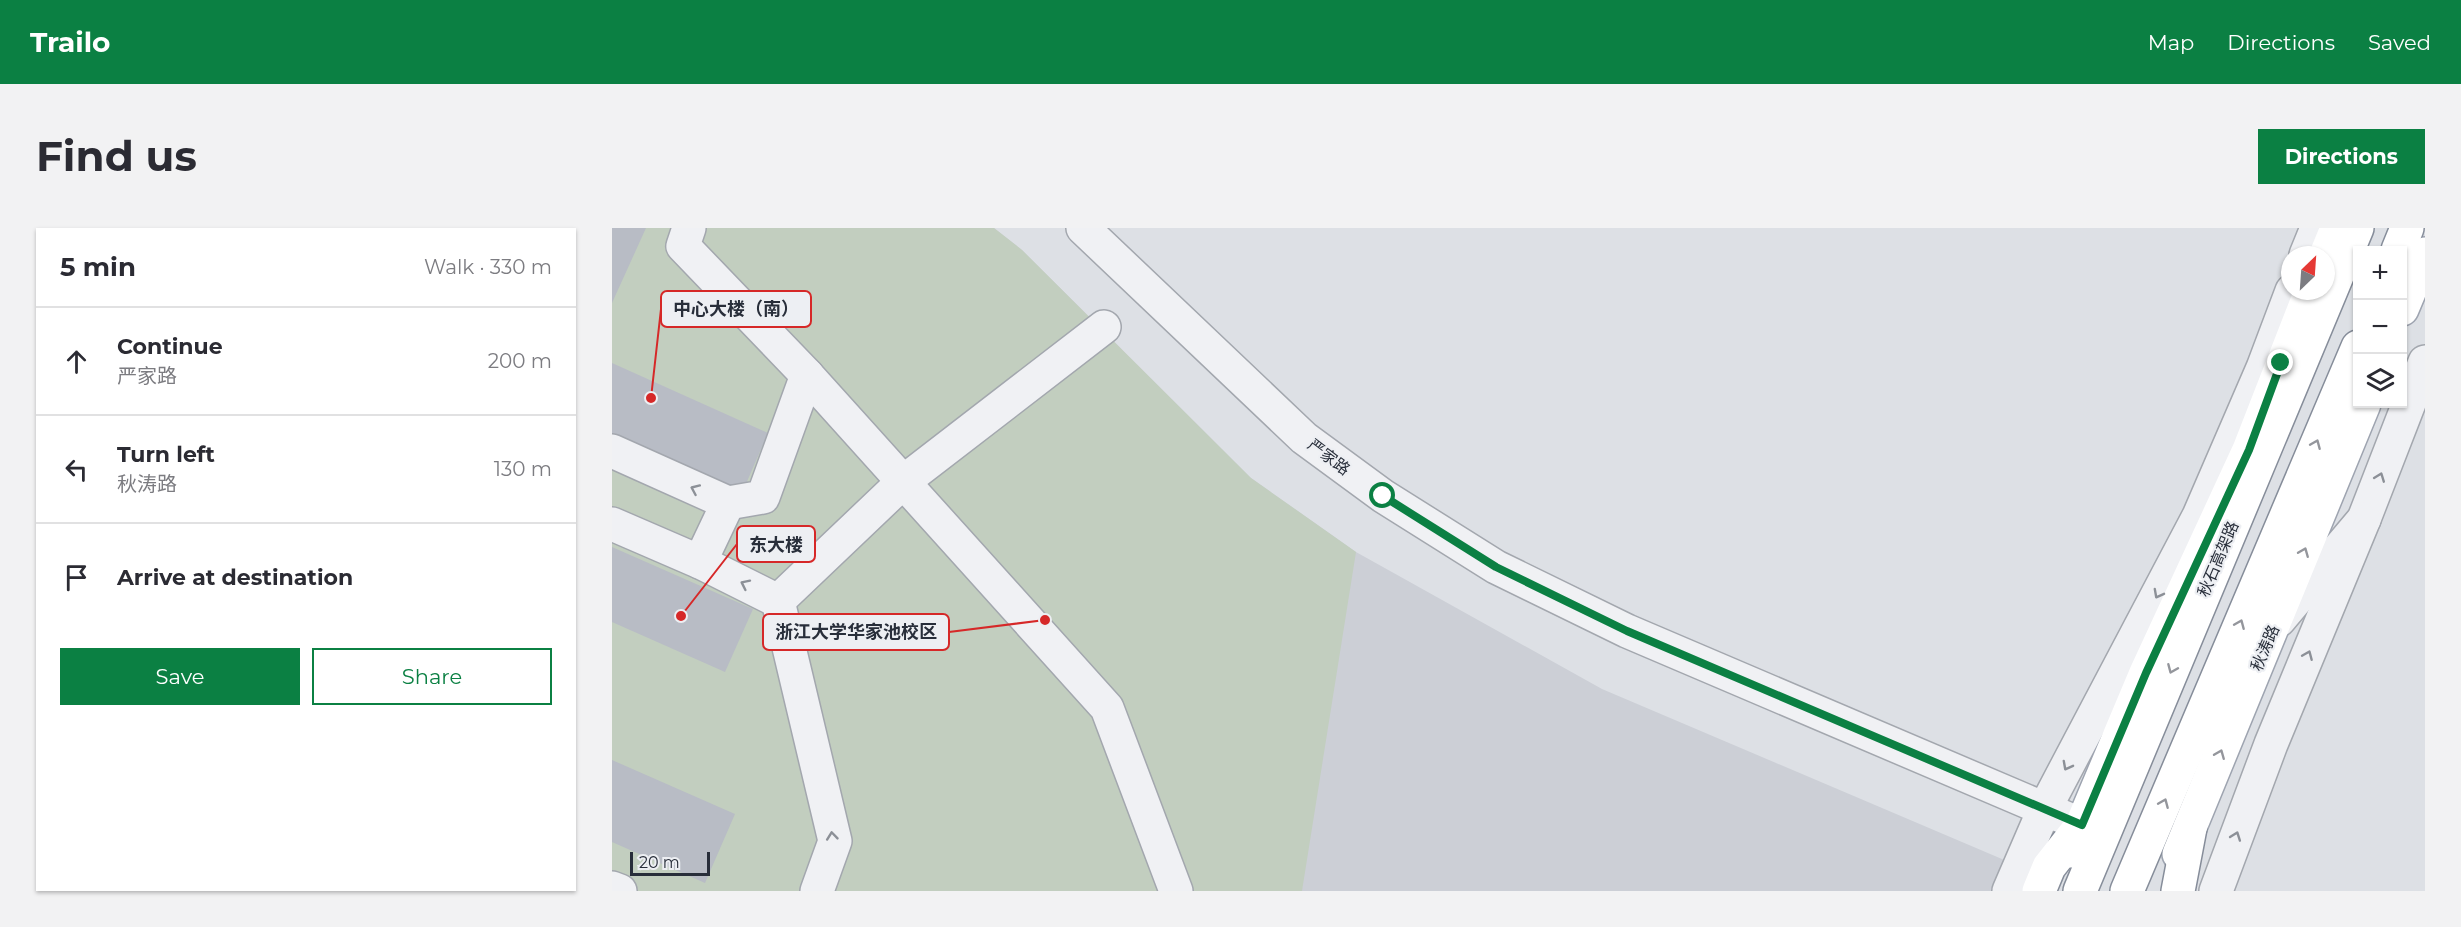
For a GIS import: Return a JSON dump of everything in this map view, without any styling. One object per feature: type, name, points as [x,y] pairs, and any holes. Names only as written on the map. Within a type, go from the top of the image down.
[{"type":"main road","points":[[2330,246],[2337,228]]},
{"type":"main road","name":"秋石高架路","points":[[2080,891],[2357,228]]},
{"type":"main road","points":[[2400,246],[2407,228]]},
{"type":"main road","points":[[2407,300],[2425,254]]},
{"type":"main road","points":[[2053,891],[2146,673],[2249,450],[2307,300]]},
{"type":"main road","points":[[2127,891],[2355,354]]},
{"type":"main road","name":"秋涛路","points":[[2164,891],[2362,408]]},
{"type":"main road","points":[[2039,891],[2049,867],[2082,825]]},
{"type":"main road","points":[[2178,891],[2190,828]]},
{"type":"street","points":[[689,228],[683,246],[807,375],[1107,708],[1176,891]]},
{"type":"street","name":"严家路","points":[[1083,228],[1304,438],[1383,496],[1496,567],[1627,631],[2082,825]]},
{"type":"street","points":[[2310,246],[2317,228]]},
{"type":"street","points":[[2009,891],[2043,810],[2199,516],[2263,368],[2289,300]]},
{"type":"street","points":[[778,601],[903,482],[1104,327]]},
{"type":"street","points":[[2216,891],[2271,744],[2364,519],[2425,362]]},
{"type":"street","points":[[612,452],[728,503],[763,497],[807,375]]},
{"type":"street","points":[[700,562],[728,503]]},
{"type":"street","points":[[2274,626],[2364,519]]},
{"type":"street","points":[[612,524],[700,562],[778,601]]},
{"type":"street","points":[[778,601],[835,841],[817,891]]},
{"type":"street","points":[[612,888],[620,891]]},
{"type":"shaded area","points":[[612,228],[994,228],[1022,250],[1251,478],[1356,552],[1602,689],[2009,862],[1997,891],[612,891]]},
{"type":"green space","points":[[612,228],[994,228],[1022,250],[1251,478],[1356,552],[1302,891],[612,891]]},
{"type":"building","points":[[612,228],[646,228],[612,303]]},
{"type":"building","points":[[612,363],[768,433],[742,493],[612,437]]},
{"type":"building","points":[[612,547],[753,609],[725,672],[612,622]]},
{"type":"building","points":[[612,760],[735,814],[705,883],[612,842]]},
{"type":"place","name":"中心大楼（南）","points":[[651,398]]},
{"type":"place","name":"东大楼","points":[[681,616]]},
{"type":"place","name":"浙江大学华家池校区","points":[[1045,620]]},
{"type":"route","points":[[1383,496],[1496,567],[1627,631],[2082,825],[2146,673],[2249,450],[2281,363]]}]
